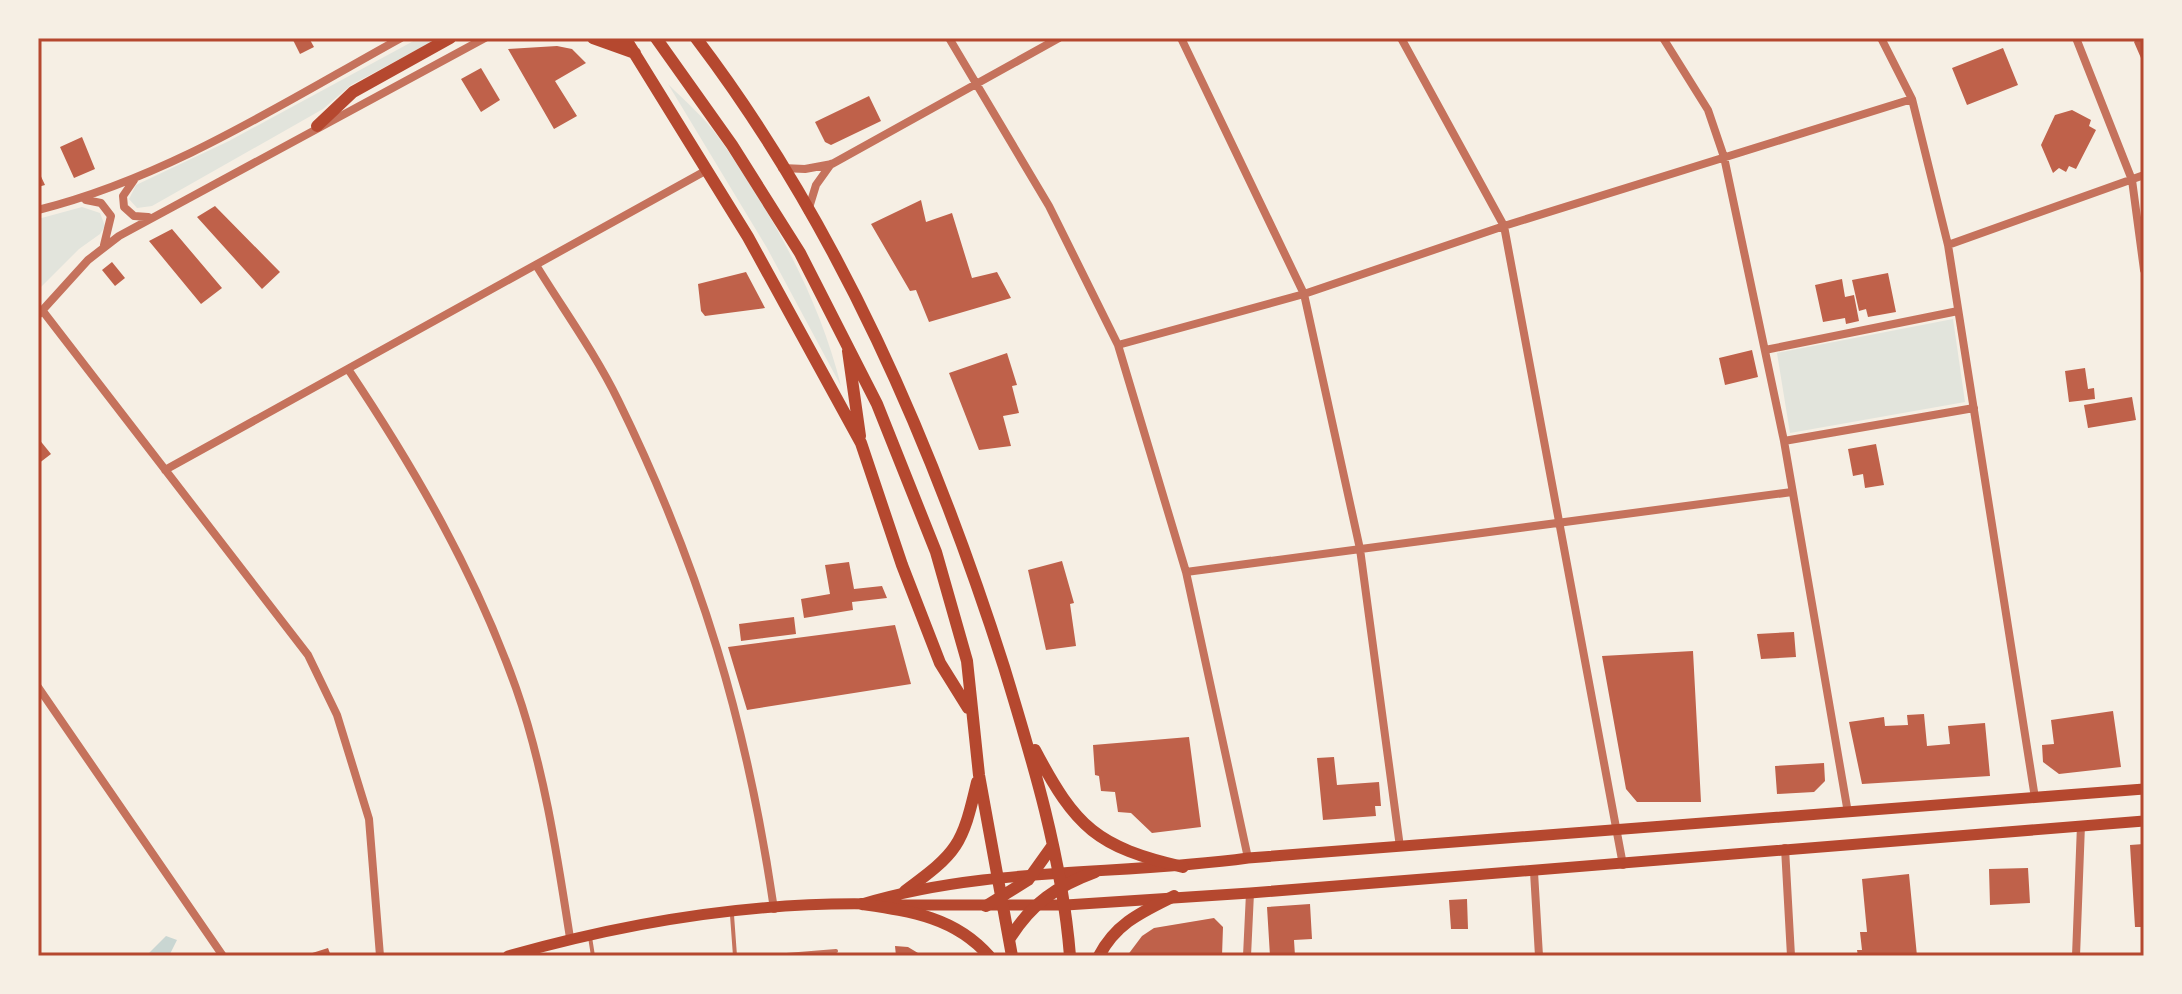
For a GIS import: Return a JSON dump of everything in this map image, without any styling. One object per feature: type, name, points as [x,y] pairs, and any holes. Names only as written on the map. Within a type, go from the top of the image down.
[{"type":"main road","points":[[317,126],[362,86],[450,38]]},
{"type":"main road","points":[[593,38],[637,54]]},
{"type":"main road","points":[[625,38],[748,237],[861,443],[902,565],[940,663],[970,711]]},
{"type":"main road","points":[[656,38],[732,145],[789,234],[846,340],[877,404],[951,594],[967,661],[979,775],[1012,956]]},
{"type":"main road","points":[[701,42],[808,211],[873,331],[933,461],[1022,726],[1061,880],[1070,956]]},
{"type":"main road","points":[[846,340],[861,443]]},
{"type":"main road","points":[[1022,726],[1056,791],[1079,821],[1132,855],[1183,867]]},
{"type":"main road","points":[[905,891],[948,859],[962,841],[979,775]]},
{"type":"main road","points":[[862,904],[905,891],[998,876],[1033,875],[1061,880],[1095,872],[1183,867],[1248,858],[2144,789]]},
{"type":"main road","points":[[508,956],[570,938],[633,925],[774,909],[862,904],[986,906],[1002,902],[1066,905],[1534,872],[1785,848],[2144,821]]},
{"type":"main road","points":[[1002,902],[1033,875],[1053,845]]},
{"type":"main road","points":[[1010,938],[1034,905],[1061,880]]},
{"type":"main road","points":[[1099,956],[1108,938],[1131,917],[1174,896]]},
{"type":"main road","points":[[862,904],[924,913],[969,936],[989,956]]},
{"type":"street","points":[[38,210],[134,179],[196,151],[401,38]]},
{"type":"street","points":[[380,956],[369,819],[337,715],[296,636],[40,312],[104,246],[150,217],[485,38]]},
{"type":"street","points":[[949,38],[1049,206],[1118,345],[1186,572],[1248,858]]},
{"type":"street","points":[[782,168],[805,169],[832,164],[1059,38]]},
{"type":"street","points":[[1181,38],[1304,294],[1360,549],[1400,847]]},
{"type":"street","points":[[1401,38],[1504,226],[1562,522],[1623,865]]},
{"type":"street","points":[[1663,38],[1708,110],[1724,157],[1784,441],[1848,813]]},
{"type":"street","points":[[1881,38],[1912,99],[1948,245],[2035,798]]},
{"type":"street","points":[[2076,38],[2132,180],[2144,270]]},
{"type":"street","points":[[1118,345],[1304,294],[1504,226],[1912,99]]},
{"type":"street","points":[[808,211],[816,185],[832,164]]},
{"type":"street","points":[[165,470],[707,170]]},
{"type":"street","points":[[1948,245],[2144,175]]},
{"type":"street","points":[[134,179],[123,196],[124,207],[134,216],[150,217]]},
{"type":"street","points":[[78,199],[94,200],[107,208],[112,223],[104,246]]},
{"type":"street","points":[[536,265],[617,397],[699,587],[733,697],[755,787],[774,909]]},
{"type":"street","points":[[1765,350],[1958,311]]},
{"type":"street","points":[[348,369],[405,454],[485,609],[511,676],[538,767],[570,938]]},
{"type":"street","points":[[1784,441],[1974,408]]},
{"type":"street","points":[[1186,572],[1792,492]]},
{"type":"street","points":[[38,687],[223,956]]},
{"type":"street","points":[[2076,956],[2081,825]]},
{"type":"street","points":[[1785,848],[1791,956]]},
{"type":"street","points":[[1534,872],[1539,956]]},
{"type":"street","points":[[1247,956],[1250,893]]},
{"type":"lane","points":[[732,913],[735,956]]},
{"type":"lane","points":[[589,935],[593,956]]},
{"type":"lane","points":[[774,956],[836,951]]},
{"type":"shaded area","points":[[419,38],[439,38],[351,85],[323,109],[152,206],[137,208],[129,199],[136,185],[229,141]]},
{"type":"shaded area","points":[[668,84],[713,131],[775,226],[807,288],[841,386],[767,248]]},
{"type":"shaded area","points":[[82,207],[100,213],[105,226],[38,290],[38,219]]},
{"type":"shaded area","points":[[1953,319],[1965,402],[1790,433],[1777,353]]},
{"type":"shaded area","points":[[166,936],[177,940],[169,956],[146,956]]},
{"type":"building","points":[[292,38],[309,38],[314,47],[300,54]]},
{"type":"building","points":[[2137,38],[2144,38],[2144,65],[2134,42]]},
{"type":"building","points":[[557,46],[572,49],[586,63],[555,81],[577,116],[554,129],[508,49]]},
{"type":"building","points":[[2003,48],[2018,85],[1967,105],[1952,68]]},
{"type":"building","points":[[481,68],[500,100],[481,112],[461,79]]},
{"type":"building","points":[[869,96],[881,121],[831,145],[825,142],[815,122]]},
{"type":"building","points":[[2072,110],[2091,120],[2089,126],[2096,130],[2076,169],[2069,166],[2066,172],[2059,168],[2053,173],[2041,145],[2055,115]]},
{"type":"building","points":[[82,137],[95,169],[74,178],[60,147]]},
{"type":"building","points":[[38,170],[45,185],[38,187]]},
{"type":"building","points":[[921,200],[926,222],[952,213],[972,278],[997,272],[1011,298],[929,322],[916,290],[910,291],[871,224]]},
{"type":"building","points":[[215,206],[280,272],[262,289],[197,217]]},
{"type":"building","points":[[172,229],[222,288],[201,304],[149,241]]},
{"type":"building","points":[[112,262],[125,278],[115,286],[102,270]]},
{"type":"building","points":[[746,272],[765,308],[705,316],[701,311],[698,284]]},
{"type":"building","points":[[1888,273],[1896,312],[1868,317],[1866,309],[1859,311],[1852,280]]},
{"type":"building","points":[[1842,279],[1845,297],[1854,295],[1859,321],[1846,324],[1845,318],[1823,322],[1815,285]]},
{"type":"building","points":[[1752,350],[1758,377],[1725,385],[1719,358]]},
{"type":"building","points":[[1007,353],[1017,385],[1012,386],[1019,413],[1003,416],[1011,446],[979,450],[949,373]]},
{"type":"building","points":[[2085,368],[2088,389],[2094,388],[2095,399],[2069,402],[2065,371]]},
{"type":"building","points":[[2132,397],[2136,420],[2088,428],[2084,405]]},
{"type":"building","points":[[38,438],[51,454],[38,464]]},
{"type":"building","points":[[1876,444],[1884,485],[1865,488],[1863,474],[1853,476],[1848,449]]},
{"type":"building","points":[[1062,561],[1074,603],[1070,604],[1076,646],[1046,650],[1028,570]]},
{"type":"building","points":[[849,562],[854,589],[882,586],[887,598],[852,602],[853,610],[804,618],[801,599],[830,594],[825,565]]},
{"type":"building","points":[[794,617],[796,634],[741,641],[739,624]]},
{"type":"building","points":[[895,625],[911,684],[747,710],[728,647]]},
{"type":"building","points":[[1794,632],[1796,657],[1761,659],[1757,634]]},
{"type":"building","points":[[1693,651],[1701,802],[1637,802],[1626,789],[1602,656]]},
{"type":"building","points":[[2113,711],[2121,767],[2059,774],[2043,762],[2042,745],[2054,744],[2051,720]]},
{"type":"building","points":[[1924,714],[1927,746],[1950,744],[1948,726],[1985,723],[1990,776],[1862,784],[1849,722],[1884,717],[1885,726],[1908,725],[1907,715]]},
{"type":"building","points":[[1189,737],[1201,827],[1152,833],[1131,813],[1118,812],[1115,792],[1101,791],[1099,776],[1095,775],[1093,745]]},
{"type":"building","points":[[1334,757],[1337,785],[1379,782],[1381,806],[1375,806],[1376,816],[1323,820],[1317,758]]},
{"type":"building","points":[[1824,763],[1825,781],[1814,792],[1777,794],[1775,766]]},
{"type":"building","points":[[2144,844],[2144,927],[2135,927],[2130,845]]},
{"type":"building","points":[[2028,868],[2030,903],[1990,905],[1989,869]]},
{"type":"building","points":[[1909,874],[1917,956],[1858,956],[1857,950],[1862,950],[1860,932],[1867,932],[1862,879]]},
{"type":"building","points":[[1467,899],[1468,929],[1451,929],[1449,900]]},
{"type":"building","points":[[1310,904],[1312,939],[1294,940],[1295,956],[1270,956],[1267,907]]},
{"type":"building","points":[[1214,918],[1223,927],[1222,956],[1127,956],[1142,936],[1154,928]]},
{"type":"building","points":[[895,946],[908,947],[923,956],[896,956]]},
{"type":"building","points":[[328,948],[331,956],[306,956],[306,955]]}]
